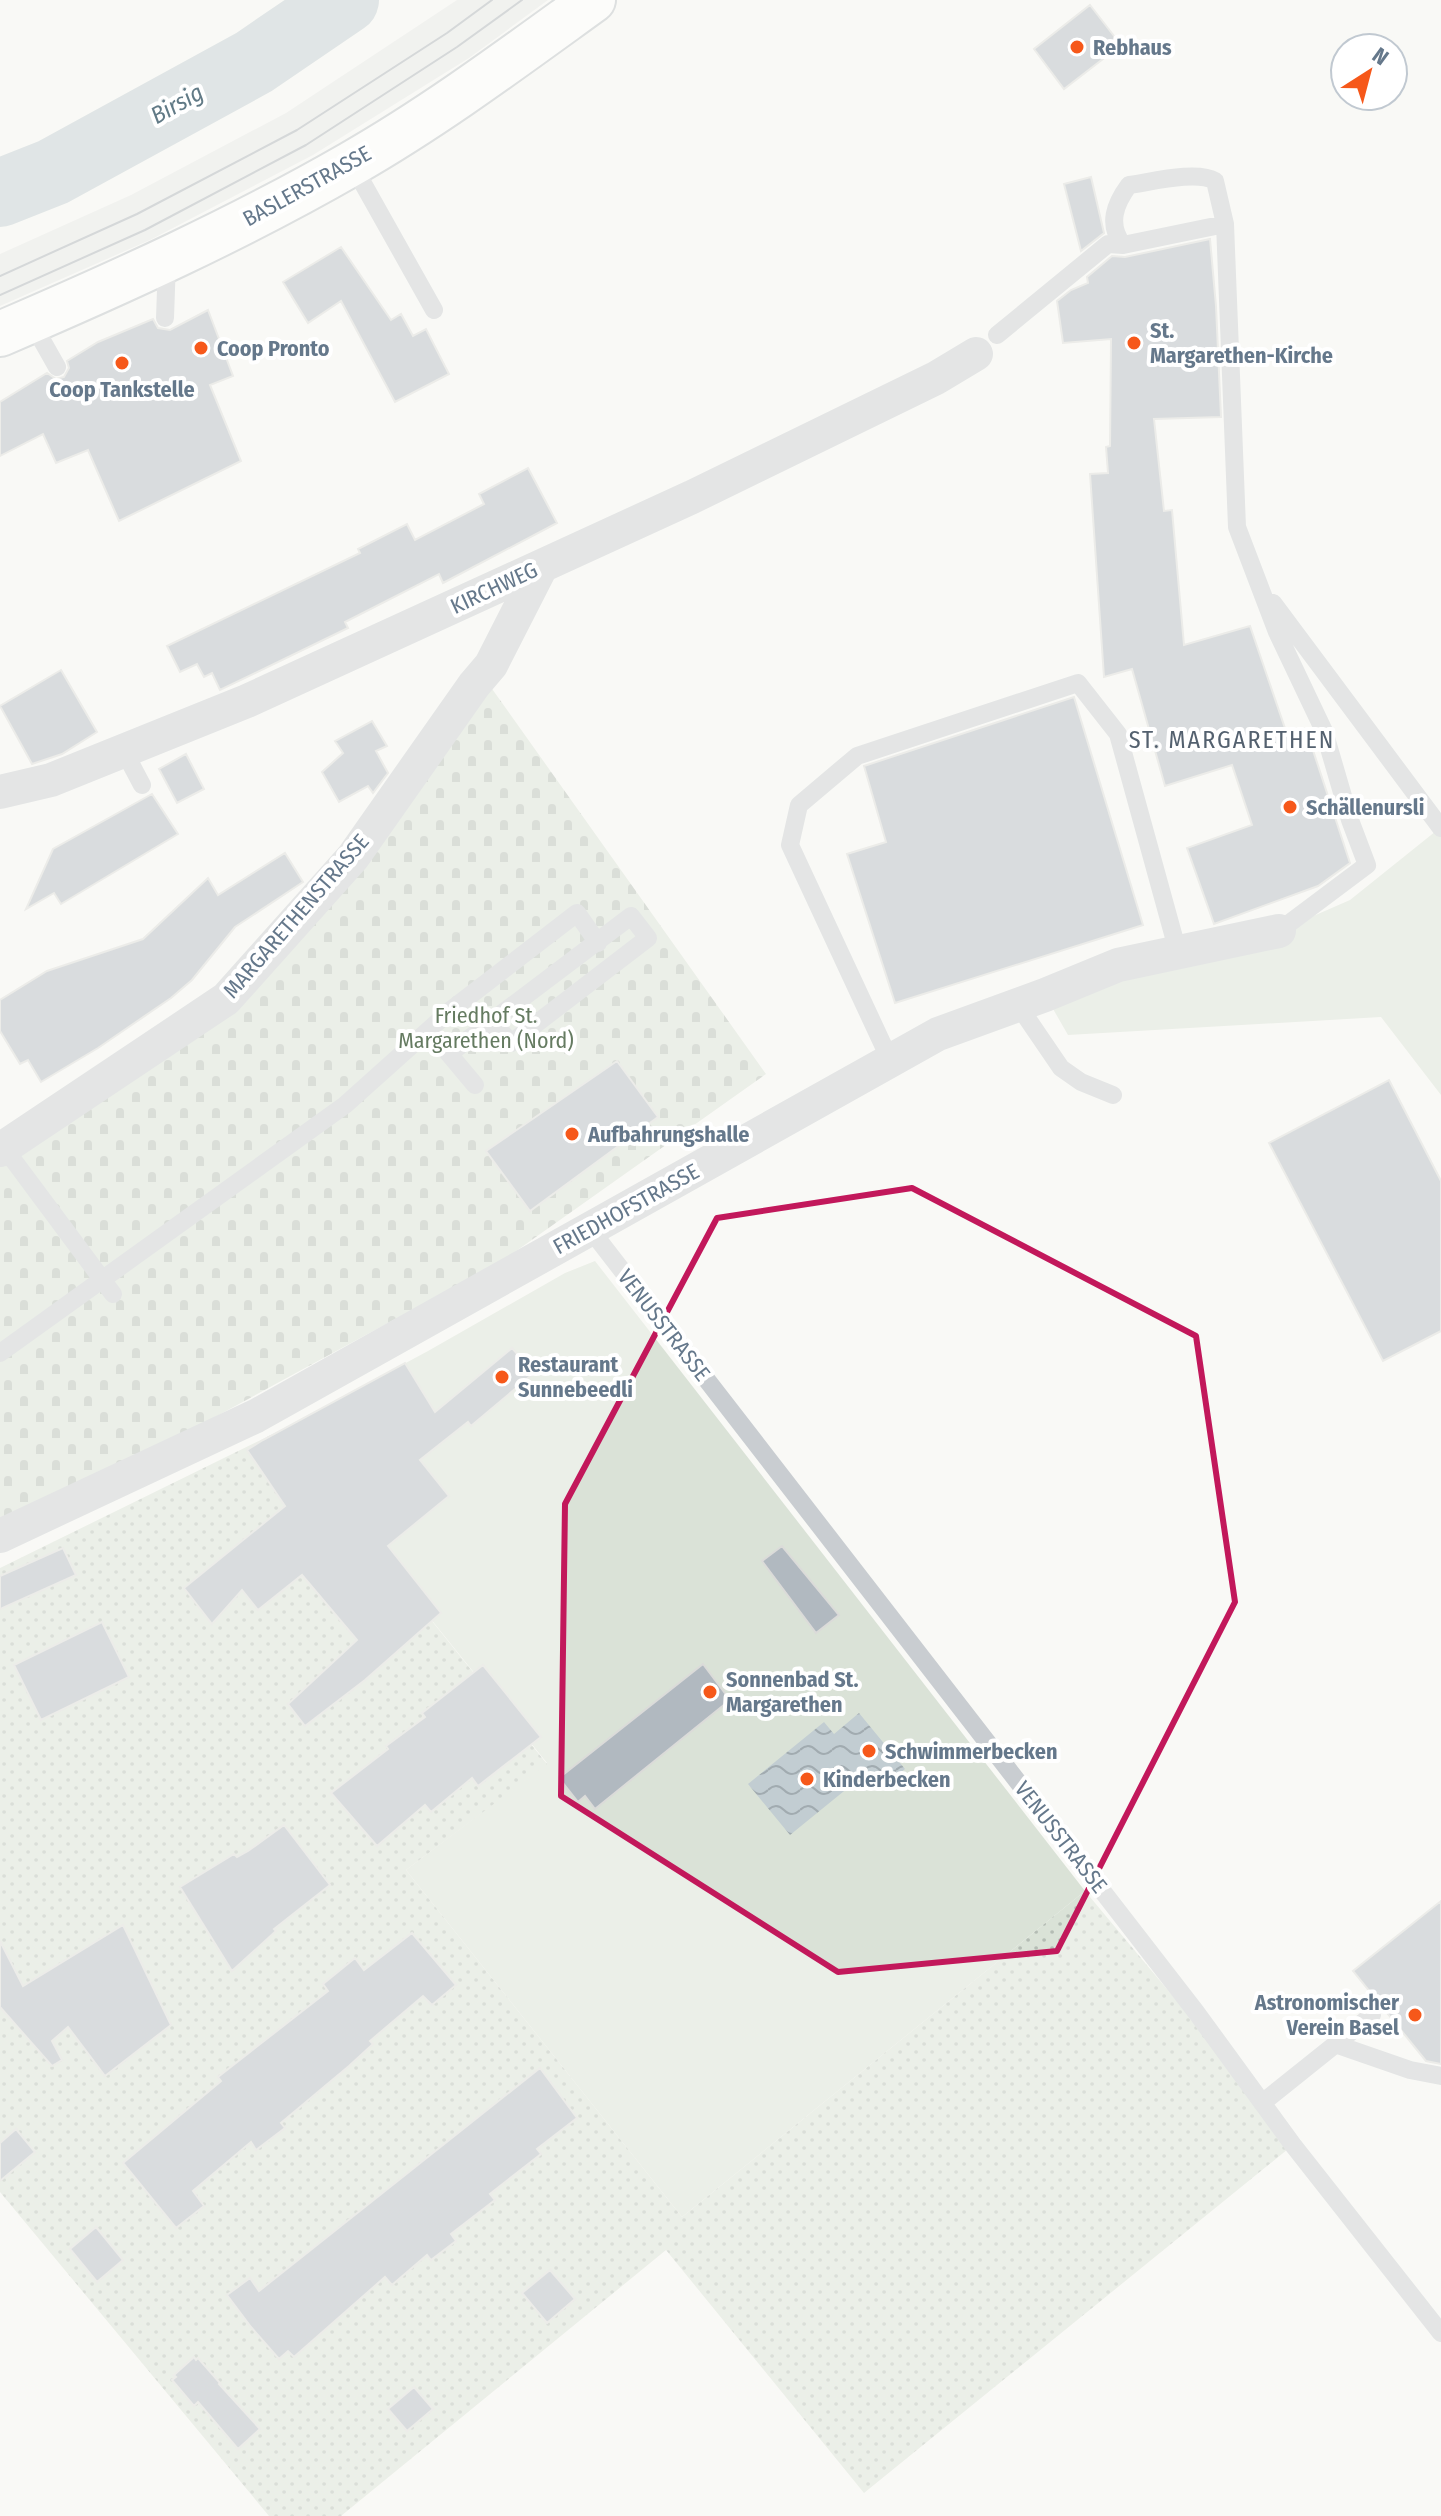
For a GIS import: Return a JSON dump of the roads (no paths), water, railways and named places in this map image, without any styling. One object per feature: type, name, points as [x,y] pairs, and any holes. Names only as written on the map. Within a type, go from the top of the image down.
[{"type":"main road","name":"BASLERSTRASSE","points":[[16,327],[167,260],[352,164],[483,79],[593,0]]},
{"type":"street","name":"KIRCHWEG","points":[[0,792],[51,780],[247,701],[541,567],[936,378],[986,345]]},
{"type":"street","name":"MARGARETHENSTRASSE","points":[[1,1149],[226,999],[353,857],[491,665],[541,567]]},
{"type":"street","name":"FRIEDHOFSTRASSE","points":[[0,1536],[256,1416],[938,1034],[1118,965],[1279,931]]},
{"type":"lane","points":[[352,164],[434,310]]},
{"type":"lane","points":[[1123,245],[1114,231],[1115,209],[1129,185],[1192,176],[1208,176],[1215,181],[1225,224],[1237,527],[1259,585],[1441,828]]},
{"type":"lane","points":[[986,345],[1108,244],[1123,245],[1225,224]]},
{"type":"lane","points":[[165,318],[167,260]]},
{"type":"lane","points":[[16,327],[57,367]]},
{"type":"lane","name":"FRIEDHOFSTRASSE","points":[[1259,585],[1277,632],[1324,731],[1367,865],[1279,931]]},
{"type":"lane","points":[[890,1060],[790,845],[799,805],[857,756],[1078,683],[1118,734],[1178,952]]},
{"type":"lane","points":[[124,751],[142,785]]},
{"type":"lane","points":[[0,1353],[345,1105],[451,1010],[577,913],[598,943]]},
{"type":"lane","points":[[449,1054],[492,1021],[598,943],[631,916],[648,938],[511,1043],[492,1021]]},
{"type":"lane","points":[[1018,1005],[1061,1068],[1081,1082],[1113,1095]]},
{"type":"lane","points":[[429,1030],[475,1085]]},
{"type":"lane","points":[[1,1149],[14,1161],[113,1294]]},
{"type":"lane","name":"VENUSSTRASSE","points":[[590,1229],[1196,2012],[1293,2145],[1441,2333]]},
{"type":"lane","points":[[1262,2103],[1372,2015]]},
{"type":"lane","points":[[1335,2044],[1410,2070],[1441,2076]]},
{"type":"water","name":"Kinderbecken","points":[[859,1713],[905,1769],[879,1790],[865,1774],[790,1835],[748,1784],[824,1722],[834,1734]]},
{"type":"waterway","name":"Birsig","points":[[0,193],[53,172],[254,62],[345,0]]},
{"type":"tram line","points":[[0,276],[137,214],[297,130],[447,33],[492,0]]},
{"type":"tram line","points":[[0,295],[145,230],[306,145],[457,47],[522,0]]},
{"type":"place","name":"Rebhaus","points":[[1077,47]]},
{"type":"place","name":"St. Margarethen-Kirche","points":[[1134,343]]},
{"type":"place","name":"Coop Pronto","points":[[201,348]]},
{"type":"place","name":"Coop Tankstelle","points":[[122,363]]},
{"type":"place","name":"Schällenursli","points":[[1290,807]]},
{"type":"place","name":"Aufbahrungshalle","points":[[572,1134]]},
{"type":"place","name":"Restaurant Sunnebeedli","points":[[502,1377]]},
{"type":"place","name":"Sonnenbad St. Margarethen","points":[[710,1692]]},
{"type":"place","name":"Schwimmerbecken","points":[[869,1751]]},
{"type":"place","name":"Kinderbecken","points":[[807,1779]]},
{"type":"place","name":"Astronomischer Verein Basel","points":[[1415,2015]]},
{"type":"district","name":"ST. MARGARETHEN","points":[[1232,740]]},
{"type":"park label","name":"Friedhof St. Margarethen (Nord)","points":[[486,1028]]}]
